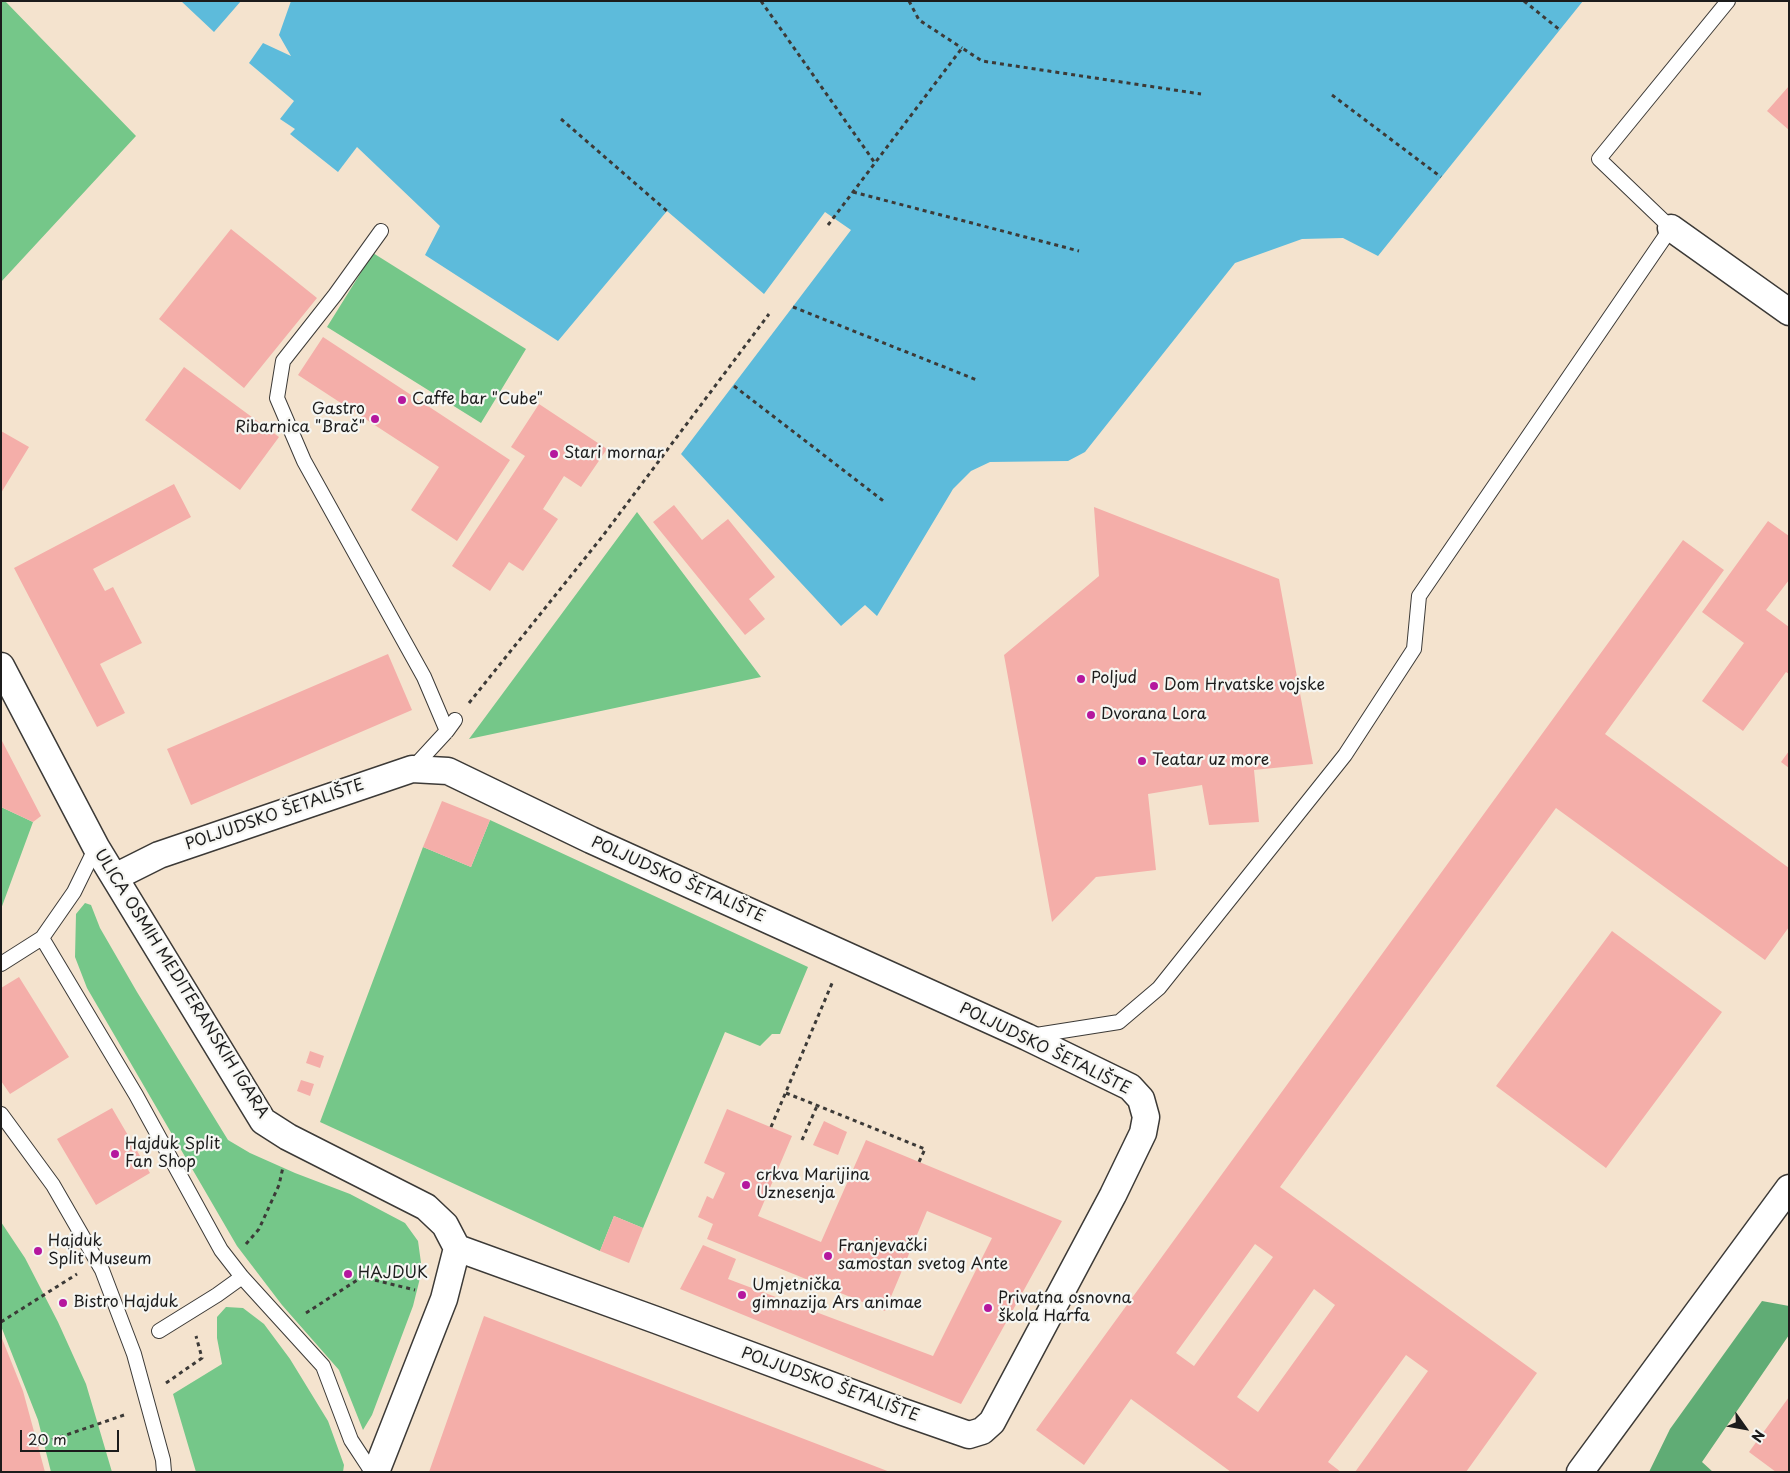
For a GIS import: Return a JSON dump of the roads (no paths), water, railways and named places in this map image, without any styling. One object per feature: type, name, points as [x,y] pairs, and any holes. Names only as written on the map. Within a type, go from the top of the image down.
[{"type":"street","points":[[1671,228],[1789,312]]},
{"type":"street","name":"ULICA OSMIH MEDITERANSKIH IGARA","points":[[1,666],[96,847],[263,1121],[288,1137],[426,1206],[445,1225],[458,1248]]},
{"type":"street","name":"POLJUDSKO ŠETALIŠTE","points":[[115,877],[159,855],[412,769],[448,771],[591,840],[1027,1037],[1130,1087],[1141,1099],[1146,1117],[1143,1133],[1113,1195],[992,1422],[982,1431],[969,1435],[458,1248]]},
{"type":"street","points":[[1580,1472],[1789,1188]]},
{"type":"street","points":[[376,1472],[444,1299],[458,1248]]},
{"type":"lane","points":[[1027,1037],[1119,1022],[1160,988],[1345,755],[1414,649],[1419,596],[1671,228],[1600,160],[1728,1]]},
{"type":"lane","points":[[381,231],[335,295],[283,361],[277,398],[304,461],[424,677],[447,731]]},
{"type":"lane","points":[[412,769],[456,720]]},
{"type":"lane","points":[[1,964],[42,938],[74,892],[96,847]]},
{"type":"lane","points":[[42,938],[136,1095],[221,1250],[242,1277],[323,1366],[351,1440],[372,1472]]},
{"type":"lane","points":[[1,1114],[53,1185],[102,1270],[134,1354],[148,1401],[163,1460],[164,1472]]},
{"type":"lane","points":[[159,1331],[242,1277]]},
{"type":"water","points":[[181,1],[241,1],[214,32]]},
{"type":"water","points":[[291,1],[1583,1],[1378,256],[1343,238],[1302,239],[1235,263],[1085,452],[1068,461],[990,462],[971,471],[953,489],[877,616],[865,605],[841,626],[681,454],[851,230],[825,212],[764,294],[667,211],[558,341],[425,255],[440,226],[357,147],[338,172],[290,134],[295,129],[280,119],[294,101],[249,63],[263,43],[291,56],[279,35]]},
{"type":"place","name":"Caffe bar \"Cube\"","points":[[402,400]]},
{"type":"place","name":"Gastro Ribarnica \"Brač\"","points":[[375,419]]},
{"type":"place","name":"Stari mornar","points":[[554,454]]},
{"type":"place","name":"Poljud","points":[[1081,679]]},
{"type":"place","name":"Dom Hrvatske vojske","points":[[1154,686]]},
{"type":"place","name":"Dvorana Lora","points":[[1091,715]]},
{"type":"place","name":"Teatar uz more","points":[[1142,761]]},
{"type":"place","name":"Hajduk Split Fan Shop","points":[[115,1154]]},
{"type":"place","name":"crkva Marijina Uznesenja","points":[[746,1185]]},
{"type":"place","name":"Hajduk Split Museum","points":[[38,1251]]},
{"type":"place","name":"Franjevački samostan svetog Ante","points":[[828,1256]]},
{"type":"place","name":"HAJDUK","points":[[348,1274]]},
{"type":"place","name":"Umjetnička gimnazija Ars animae","points":[[742,1295]]},
{"type":"place","name":"Bistro Hajduk","points":[[63,1303]]},
{"type":"place","name":"Privatna osnovna škola Harfa","points":[[988,1308]]}]
